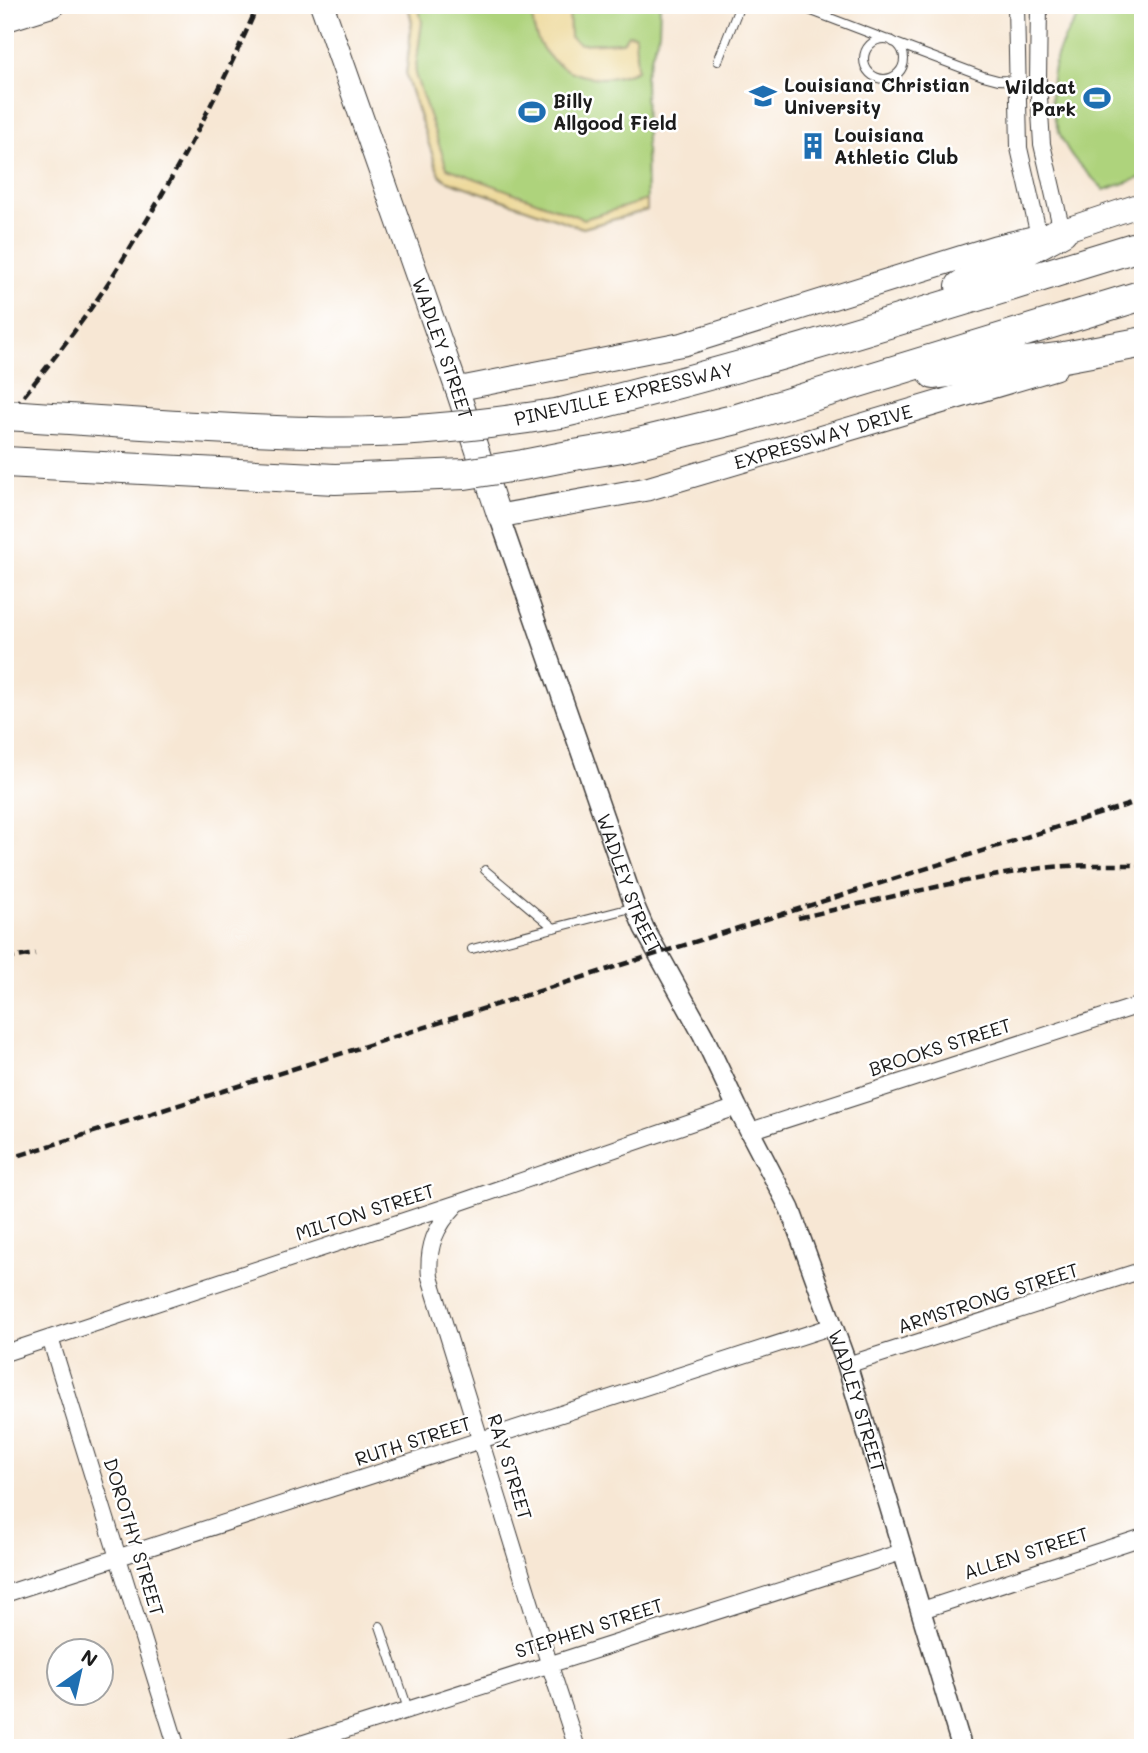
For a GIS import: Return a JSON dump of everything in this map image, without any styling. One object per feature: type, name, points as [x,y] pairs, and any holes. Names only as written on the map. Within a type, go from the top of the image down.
[{"type":"highway","points":[[845,334],[962,285],[1050,233]]},
{"type":"highway","name":"PINEVILLE EXPRESSWAY","points":[[5,415],[314,432],[438,429],[503,422],[561,413],[668,387],[1143,245]]},
{"type":"highway","points":[[5,462],[335,479],[465,474],[523,466],[622,447],[737,419],[1143,295]]},
{"type":"highway","points":[[860,382],[1064,357],[1141,343]]},
{"type":"main road","name":"WADLEY STREET","points":[[322,5],[499,516]]},
{"type":"main road","points":[[5,20],[44,7]]},
{"type":"main road","points":[[457,389],[684,344],[1143,204]]},
{"type":"main road","name":"EXPRESSWAY DRIVE","points":[[499,516],[647,489],[1141,343]]},
{"type":"street","points":[[1016,5],[1019,148],[1050,233]]},
{"type":"street","points":[[1039,5],[1038,81],[1050,233]]},
{"type":"street","points":[[1016,80],[1038,81]]},
{"type":"street","name":"WADLEY STREET","points":[[499,516],[635,907],[790,1209],[847,1365],[962,1748]]},
{"type":"street","name":"BROOKS STREET","points":[[750,1131],[1143,1004]]},
{"type":"street","name":"MILTON STREET","points":[[5,1353],[458,1203],[737,1107]]},
{"type":"street","name":"RAY STREET","points":[[458,1203],[434,1233],[428,1261],[430,1277],[577,1748]]},
{"type":"street","name":"ARMSTRONG STREET","points":[[847,1365],[1143,1270]]},
{"type":"street","name":"RUTH STREET","points":[[5,1594],[833,1326]]},
{"type":"street","name":"DOROTHY STREET","points":[[50,1338],[177,1748]]},
{"type":"street","name":"ALLEN STREET","points":[[922,1610],[1143,1537]]},
{"type":"street","name":"STEPHEN STREET","points":[[288,1748],[905,1551]]},
{"type":"lane","points":[[718,61],[740,5]]},
{"type":"lane","points":[[796,5],[983,76],[1016,80]]},
{"type":"lane","points":[[875,41],[890,41],[902,52],[902,65],[899,71],[888,78],[875,77],[866,68],[864,55],[875,41]]},
{"type":"lane","points":[[485,870],[554,928]]},
{"type":"lane","points":[[472,949],[635,907]]},
{"type":"lane","points":[[380,1626],[408,1709]]},
{"type":"green space","name":"Billy Allgood Field","points":[[408,5],[660,5],[659,32],[645,76],[647,210],[583,228],[446,180],[439,174],[406,76],[412,22]]},
{"type":"green space","name":"Wildcat Park","points":[[1088,5],[1143,5],[1143,177],[1104,190],[1068,150],[1053,112],[1051,93],[1057,56],[1075,21]]},
{"type":"sand","points":[[408,5],[418,5],[422,22],[415,74],[447,168],[584,219],[647,200],[647,210],[583,228],[446,180],[439,174],[406,76],[412,22]]},
{"type":"sand","points":[[533,5],[569,5],[570,37],[580,44],[623,42],[628,34],[635,35],[637,70],[600,78],[581,75],[564,68],[550,58],[540,43],[533,26]]},
{"type":"railway","points":[[5,419],[77,327],[137,237],[210,107],[258,5]]},
{"type":"railway","points":[[5,1160],[1143,800]]},
{"type":"railway","points":[[798,918],[946,885],[1035,869],[1143,865]]},
{"type":"railway","points":[[5,959],[35,954]]},
{"type":"place","name":"Louisiana Christian University","points":[[763,96]]},
{"type":"place","name":"Wildcat Park","points":[[1097,98]]},
{"type":"place","name":"Billy Allgood Field","points":[[532,112]]},
{"type":"place","name":"Louisiana Athletic Club","points":[[813,146]]}]
